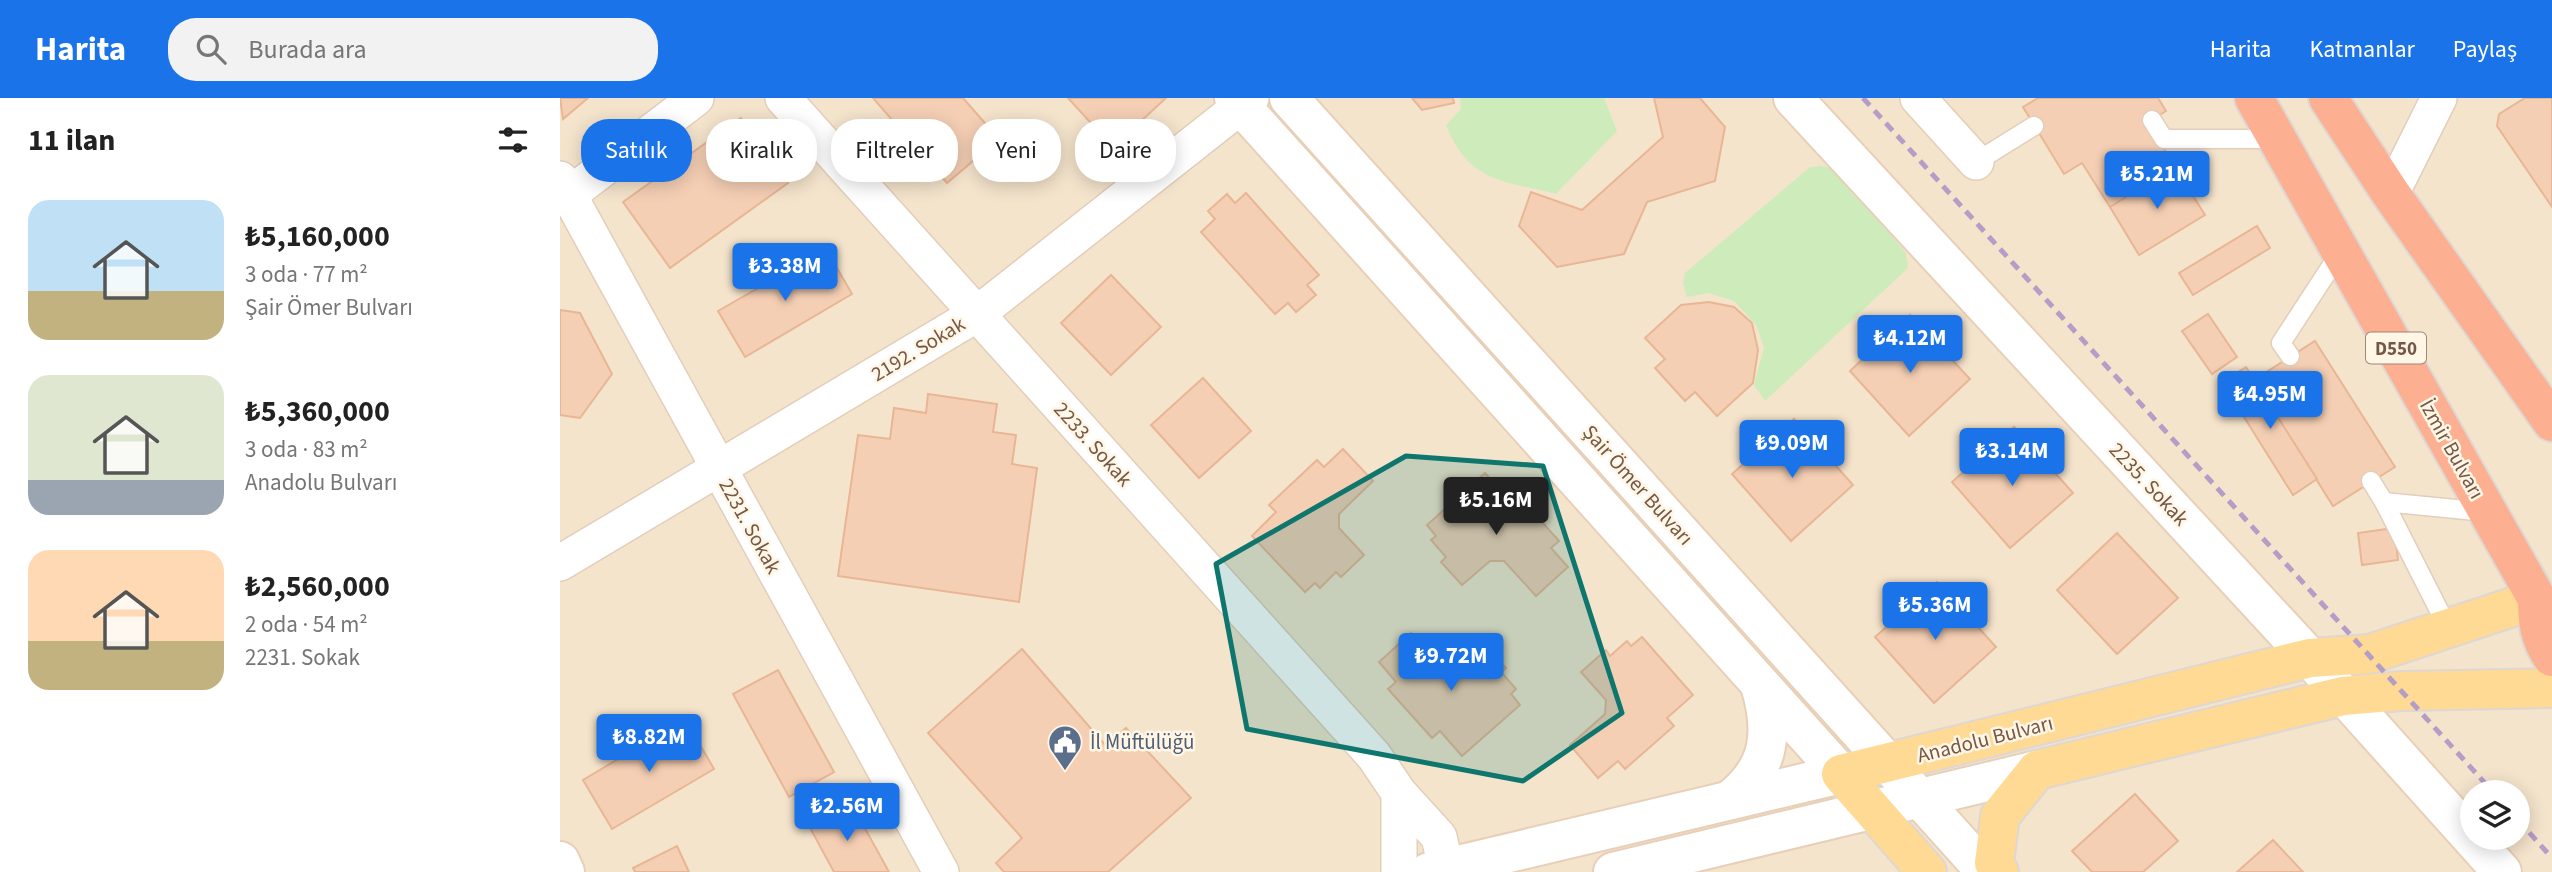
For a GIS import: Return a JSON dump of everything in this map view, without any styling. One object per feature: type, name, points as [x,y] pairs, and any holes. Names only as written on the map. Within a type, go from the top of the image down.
[{"type":"highway","name":"İzmir Bulvarı","points":[[2254,98],[2537,598],[2537,621],[2543,643],[2552,657]]},
{"type":"highway","points":[[2328,98],[2391,194],[2548,412]]},
{"type":"highway","points":[[2537,598],[2544,575],[2552,564]]},
{"type":"main road","name":"Şair Ömer Bulvarı","points":[[1289,98],[1986,872]]},
{"type":"main road","name":"2235. Sokak","points":[[1793,98],[2310,658],[2502,872]]},
{"type":"main road","name":"Şair Ömer Bulvarı","points":[[1242,101],[1927,872]]},
{"type":"main road","name":"Anadolu Bulvarı","points":[[1441,871],[2310,658],[2370,654],[2537,598]]},
{"type":"main road","points":[[1730,800],[1742,791],[1761,765],[1769,740],[1767,709],[1760,685]]},
{"type":"main road","name":"Anadolu Bulvarı","points":[[1613,872],[2343,696],[2402,691],[2552,688]]},
{"type":"main road","points":[[1999,872],[1994,863],[2000,816],[2036,770]]},
{"type":"main road","points":[[560,861],[565,872]]},
{"type":"street","points":[[565,187],[696,98]]},
{"type":"street","name":"2233. Sokak","points":[[783,98],[1374,756],[1399,793],[1439,836],[1441,871]]},
{"type":"street","points":[[1918,98],[1976,162]]},
{"type":"street","points":[[2391,194],[2439,98]]},
{"type":"street","name":"2192. Sokak","points":[[560,563],[977,314],[1242,101]]},
{"type":"street","name":"2231. Sokak","points":[[565,187],[940,872]]},
{"type":"street","points":[[1399,793],[1399,872]]},
{"type":"lane","points":[[2152,120],[2164,139],[2277,139]]},
{"type":"lane","points":[[1976,162],[2034,126]]},
{"type":"lane","points":[[2290,356],[2281,342],[2341,251]]},
{"type":"lane","points":[[2371,481],[2448,628]]},
{"type":"lane","points":[[2384,502],[2488,513]]},
{"type":"highlighted area","points":[[1406,456],[1543,466],[1622,713],[1523,781],[1247,729],[1216,564]]},
{"type":"shaded area","points":[[560,98],[2552,98],[2552,872],[560,872]]},
{"type":"green space","points":[[1460,98],[1604,98],[1617,131],[1556,194],[1489,176],[1465,158],[1446,125],[1461,109]]},
{"type":"green space","points":[[1810,167],[1835,169],[1906,253],[1908,268],[1765,401],[1754,385],[1764,347],[1756,325],[1734,301],[1708,293],[1687,297],[1683,283],[1685,273]]},
{"type":"building","points":[[560,98],[588,98],[563,119]]},
{"type":"building","points":[[873,98],[963,98],[981,119],[972,119],[972,162],[958,174],[958,119],[891,119]]},
{"type":"building","points":[[1068,98],[1166,98],[1143,119],[1087,119]]},
{"type":"building","points":[[1412,98],[1453,98],[1454,103],[1422,110]]},
{"type":"building","points":[[1654,98],[1700,98],[1725,127],[1715,181],[1647,202],[1624,254],[1557,267],[1519,226],[1531,192],[1582,210],[1663,137]]},
{"type":"building","points":[[2038,98],[2158,98],[2166,111],[2148,122],[2175,167],[2110,207],[2082,163],[2064,174],[2023,107]]},
{"type":"building","points":[[2525,98],[2552,98],[2552,207],[2497,126],[2499,114]]},
{"type":"building","points":[[706,143],[706,182],[788,183],[670,268],[623,202],[651,182],[692,182],[692,153]]},
{"type":"building","points":[[2175,167],[2205,215],[2139,255],[2110,207]]},
{"type":"building","points":[[1246,193],[1319,275],[1307,285],[1316,295],[1296,312],[1288,303],[1275,314],[1201,232],[1215,219],[1208,211],[1227,194],[1235,203]]},
{"type":"building","points":[[2257,226],[2270,248],[2193,295],[2179,273]]},
{"type":"building","points":[[826,249],[852,294],[745,357],[718,311]]},
{"type":"building","points":[[1111,275],[1161,327],[1111,375],[1061,323]]},
{"type":"building","points":[[1709,302],[1734,307],[1752,323],[1758,350],[1753,383],[1717,416],[1695,392],[1685,401],[1655,368],[1665,359],[1645,338],[1681,305]]},
{"type":"building","points":[[560,310],[580,313],[612,374],[580,418],[560,415]]},
{"type":"building","points":[[2208,314],[2237,357],[2212,374],[2182,331]]},
{"type":"building","points":[[1910,315],[1970,379],[1909,436],[1850,371]]},
{"type":"building","points":[[2315,341],[2395,467],[2333,506],[2254,380]]},
{"type":"building","points":[[2246,367],[2317,479],[2293,495],[2222,382]]},
{"type":"building","points":[[1203,378],[1251,431],[1199,478],[1151,425]]},
{"type":"building","points":[[928,394],[997,404],[993,432],[1016,435],[1012,464],[1037,468],[1019,602],[838,576],[858,435],[890,439],[894,408],[926,413]]},
{"type":"building","points":[[1794,419],[1853,485],[1791,541],[1732,474]]},
{"type":"building","points":[[2014,427],[2073,493],[2010,548],[1952,482]]},
{"type":"building","points":[[1343,449],[1373,481],[1339,514],[1339,528],[1364,555],[1341,577],[1336,572],[1320,588],[1315,583],[1305,592],[1252,536],[1276,512],[1269,505],[1317,460],[1324,467]]},
{"type":"building","points":[[1485,473],[1507,499],[1515,492],[1559,541],[1551,548],[1568,567],[1536,596],[1504,561],[1490,561],[1462,585],[1441,562],[1446,557],[1431,540],[1436,536],[1427,525]]},
{"type":"building","points":[[2394,528],[2398,560],[2362,565],[2358,533]]},
{"type":"building","points":[[2117,533],[2178,598],[2117,654],[2057,590]]},
{"type":"building","points":[[1937,582],[1996,647],[1934,703],[1875,637]]},
{"type":"building","points":[[1411,633],[1442,669],[1457,669],[1485,644],[1506,668],[1501,672],[1516,689],[1511,694],[1520,705],[1462,756],[1440,731],[1432,738],[1388,689],[1396,682],[1379,662]]},
{"type":"building","points":[[1642,637],[1693,695],[1667,718],[1674,726],[1625,769],[1618,761],[1598,778],[1570,745],[1605,714],[1606,700],[1581,672],[1606,650],[1610,656],[1627,641],[1631,646]]},
{"type":"building","name":"İl Müftülüğü","points":[[1022,649],[1106,746],[1126,728],[1191,798],[1108,872],[1004,872],[996,863],[1022,838],[928,733]]},
{"type":"building","points":[[778,670],[834,772],[789,797],[733,694]]},
{"type":"building","points":[[685,719],[714,769],[612,829],[583,780]]},
{"type":"building","points":[[2135,794],[2178,841],[2143,872],[2092,872],[2072,851]]},
{"type":"building","points":[[851,803],[889,872],[834,872],[809,826]]},
{"type":"building","points":[[2273,840],[2303,872],[2237,872]]},
{"type":"building","points":[[677,846],[689,872],[635,872],[633,868]]},
{"type":"railway","points":[[1863,98],[2482,780]]},
{"type":"railway","points":[[2530,833],[2552,858]]},
{"type":"place","name":"İl Müftülüğü","points":[[1065,772]]}]
